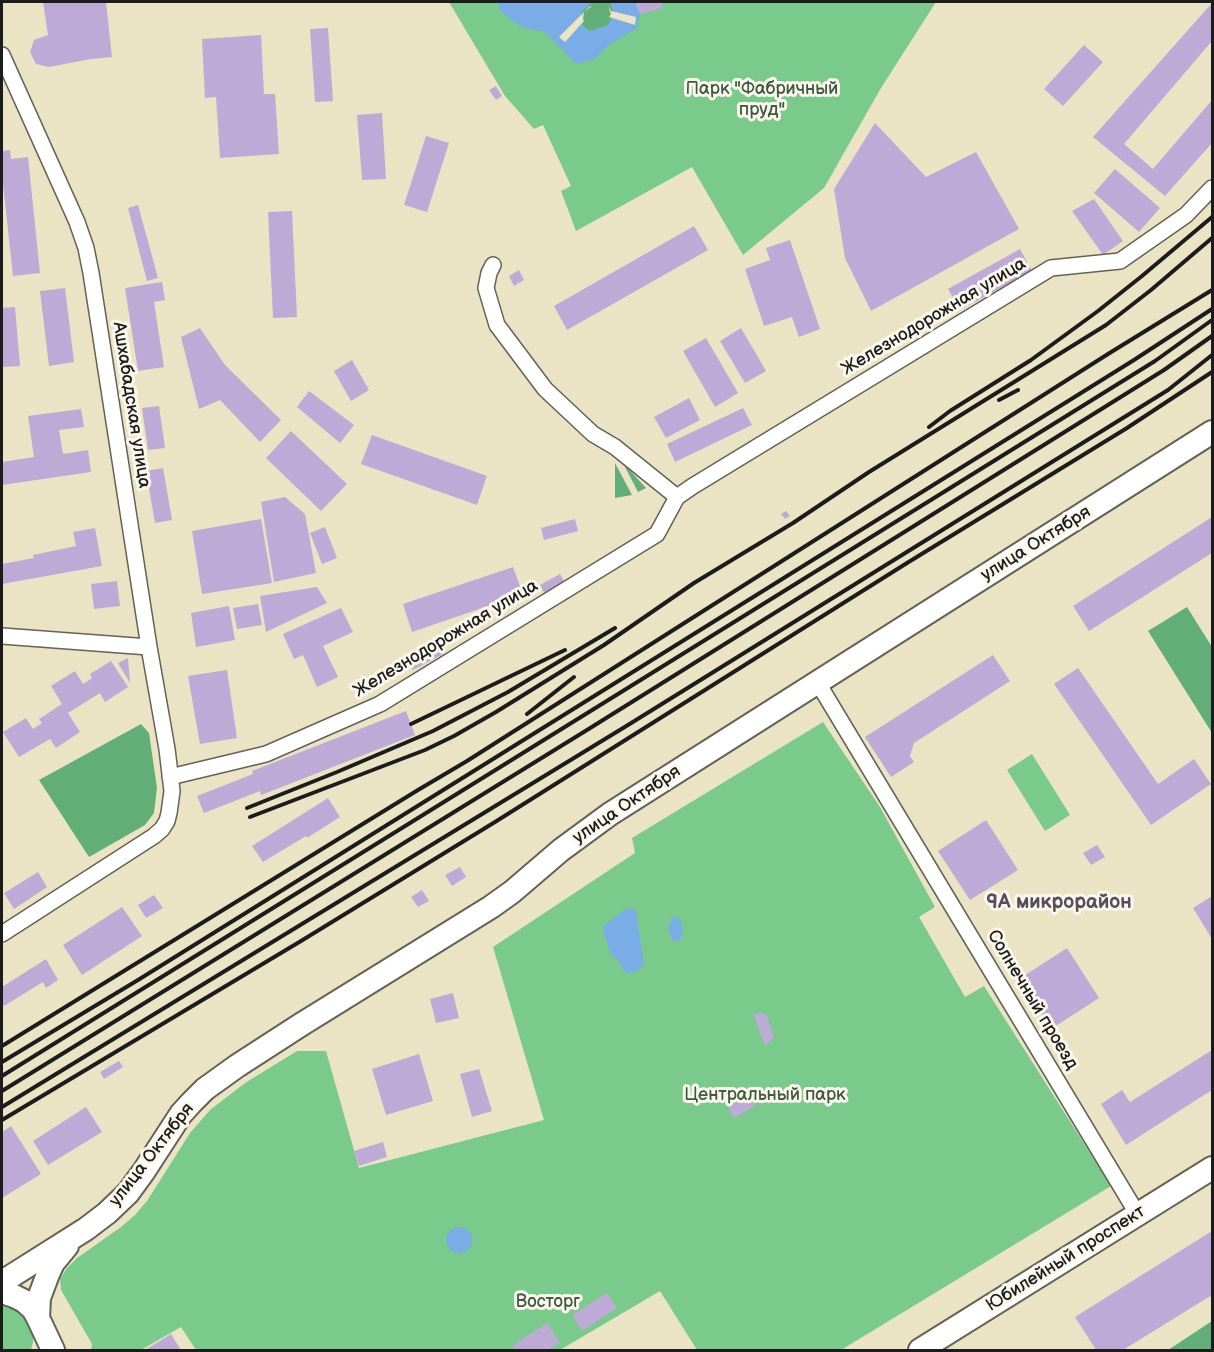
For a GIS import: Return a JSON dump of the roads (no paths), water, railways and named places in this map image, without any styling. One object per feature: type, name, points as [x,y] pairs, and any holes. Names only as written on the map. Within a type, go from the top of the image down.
[{"type":"street","name":"Ашхабадская улица","points":[[2,55],[77,222],[86,248],[172,791],[170,813],[162,829],[154,836],[2,934]]},
{"type":"street","name":"Железнодорожная улица","points":[[170,777],[266,754],[380,704],[657,534],[677,497],[1051,268],[1120,261],[1186,214],[1212,188]]},
{"type":"street","points":[[493,265],[486,288],[496,325],[545,389],[592,434],[615,447],[677,497]]},
{"type":"street","name":"улица Октября","points":[[41,1350],[44,1341],[40,1323],[39,1298],[53,1263],[60,1253],[128,1193],[181,1114],[205,1089],[302,1024],[491,907],[583,833],[1212,432]]},
{"type":"street","points":[[2,636],[149,647]]},
{"type":"street","name":"Солнечный проезд","points":[[818,683],[1138,1215]]},
{"type":"street","name":"Юбилейный проспект","points":[[920,1350],[1212,1168]]},
{"type":"street","name":"улица Октября","points":[[2,1282],[86,1229]]},
{"type":"street","points":[[2,1293],[24,1301],[33,1309],[52,1350]]},
{"type":"water","points":[[498,2],[593,2],[582,11],[580,20],[590,31],[608,25],[614,14],[610,2],[637,2],[640,14],[637,28],[610,44],[595,59],[576,64],[545,32],[521,27],[500,11]]},
{"type":"water","points":[[634,908],[638,919],[644,964],[639,970],[628,973],[611,954],[603,927],[624,910]]},
{"type":"water","points":[[673,916],[682,924],[683,934],[679,942],[671,939],[668,926]]},
{"type":"water","points":[[459,1227],[468,1231],[472,1240],[468,1249],[459,1253],[450,1249],[446,1240],[450,1231]]},
{"type":"railway","points":[[929,427],[950,411],[1031,360],[1098,311],[1212,217]]},
{"type":"railway","points":[[250,817],[425,750],[496,712],[604,645],[694,583],[1106,325],[1212,238]]},
{"type":"railway","points":[[2,1046],[467,761],[1212,290]]},
{"type":"railway","points":[[2,1062],[138,980],[1134,360],[1212,309]]},
{"type":"railway","points":[[2,1076],[1155,361],[1212,320]]},
{"type":"railway","points":[[2,1091],[1164,370],[1212,336]]},
{"type":"railway","points":[[2,1107],[628,725],[1168,390],[1212,355]]},
{"type":"railway","points":[[2,1120],[495,822],[907,563],[1127,428],[1212,372]]},
{"type":"railway","points":[[999,400],[1018,390]]},
{"type":"railway","points":[[247,808],[433,731],[508,692],[615,628]]},
{"type":"railway","points":[[411,724],[565,650]]},
{"type":"railway","points":[[527,714],[574,677]]},
{"type":"district","name":"9А микрорайон","points":[[1059,903]]},
{"type":"park label","name":"Парк \"Фабричный пруд\"","points":[[762,100]]},
{"type":"park label","name":"Центральный парк","points":[[765,1095]]},
{"type":"park label","name":"Восторг","points":[[548,1302]]}]
